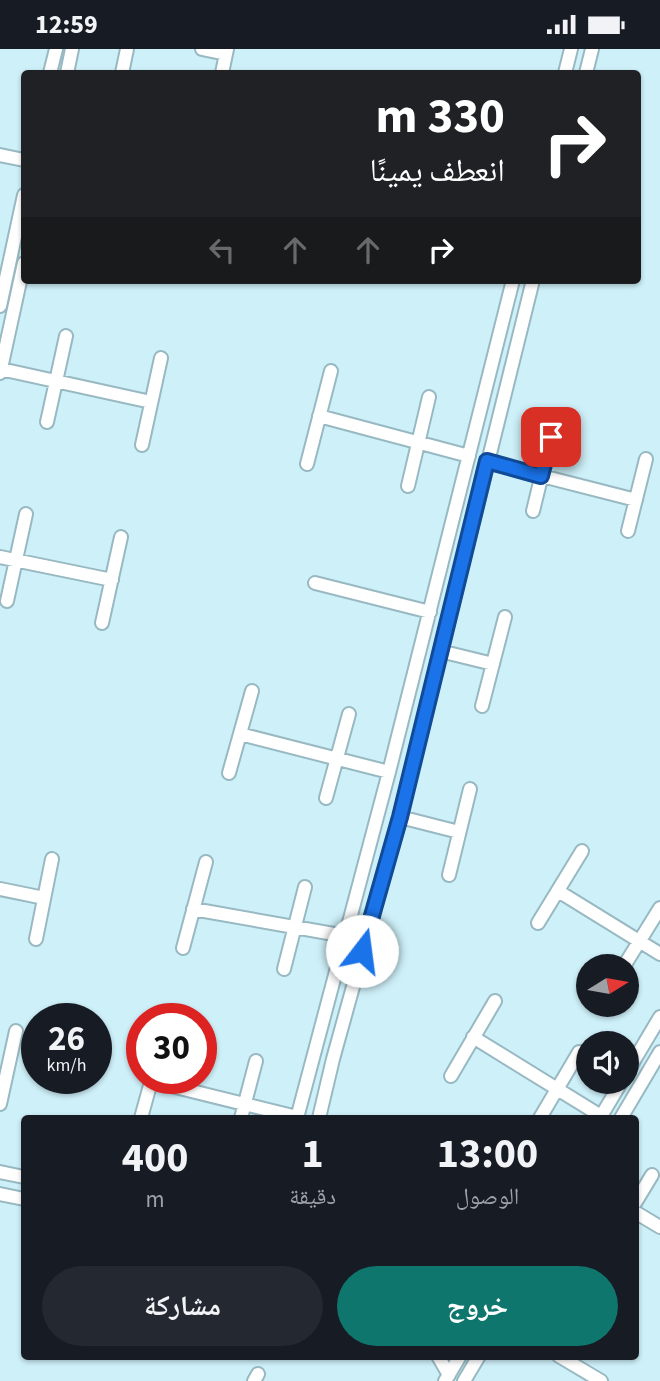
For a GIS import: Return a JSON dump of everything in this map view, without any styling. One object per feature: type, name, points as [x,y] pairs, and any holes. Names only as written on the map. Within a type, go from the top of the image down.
[{"type":"street","points":[[51,70],[56,49]]},
{"type":"street","points":[[68,70],[72,49]]},
{"type":"street","points":[[123,70],[127,49]]},
{"type":"street","points":[[202,49],[226,51],[223,70]]},
{"type":"street","points":[[566,70],[571,49]]},
{"type":"street","points":[[587,70],[592,49]]},
{"type":"street","points":[[0,155],[21,159]]},
{"type":"street","points":[[0,306],[21,209]]},
{"type":"street","points":[[21,276],[0,371],[151,402]]},
{"type":"street","points":[[298,1115],[389,772],[512,284]]},
{"type":"street","points":[[320,1115],[332,1059],[400,817],[532,284]]},
{"type":"street","points":[[47,422],[66,336]]},
{"type":"street","points":[[142,445],[161,358]]},
{"type":"street","points":[[307,464],[331,371]]},
{"type":"street","points":[[408,486],[429,397]]},
{"type":"street","points":[[319,416],[469,456]]},
{"type":"street","points":[[533,511],[551,437]]},
{"type":"street","points":[[628,531],[646,459]]},
{"type":"street","points":[[487,461],[636,500]]},
{"type":"street","points":[[7,601],[26,515]]},
{"type":"street","points":[[102,624],[121,537]]},
{"type":"street","points":[[0,557],[112,580]]},
{"type":"street","points":[[314,583],[430,612]]},
{"type":"street","points":[[482,706],[505,617]]},
{"type":"street","points":[[440,651],[493,664]]},
{"type":"street","points":[[229,773],[252,691]]},
{"type":"street","points":[[326,797],[349,714]]},
{"type":"street","points":[[240,734],[389,772]]},
{"type":"street","points":[[449,875],[470,789]]},
{"type":"street","points":[[400,817],[459,832]]},
{"type":"street","points":[[538,923],[582,851]]},
{"type":"street","points":[[36,939],[52,859]]},
{"type":"street","points":[[183,948],[206,862]]},
{"type":"street","points":[[284,969],[305,887]]},
{"type":"street","points":[[0,889],[44,898]]},
{"type":"street","points":[[558,891],[660,954]]},
{"type":"street","points":[[632,954],[660,908]]},
{"type":"street","points":[[193,909],[345,936]]},
{"type":"street","points":[[451,1076],[495,1001]]},
{"type":"street","points":[[639,1052],[660,1017]]},
{"type":"street","points":[[0,1104],[4,1071],[16,1031]]},
{"type":"street","points":[[474,1037],[598,1115]]},
{"type":"street","points":[[623,1115],[660,1052]]},
{"type":"street","points":[[315,1053],[332,1059]]},
{"type":"street","points":[[542,1115],[576,1057]]},
{"type":"street","points":[[242,1115],[256,1061]]},
{"type":"street","points":[[142,1115],[147,1094]]},
{"type":"street","points":[[206,1094],[286,1115]]},
{"type":"street","points":[[602,1115],[614,1094]]},
{"type":"street","points":[[0,1172],[21,1176]]},
{"type":"street","points":[[639,1196],[652,1175]]},
{"type":"street","points":[[0,1194],[21,1198]]},
{"type":"street","points":[[639,1214],[660,1227]]},
{"type":"street","points":[[440,1360],[447,1378]]},
{"type":"street","points":[[447,1378],[458,1360]]},
{"type":"street","points":[[464,1381],[477,1360]]},
{"type":"street","points":[[566,1360],[601,1381]]},
{"type":"route","points":[[362,951],[400,817],[487,461],[541,476],[551,437]]}]
